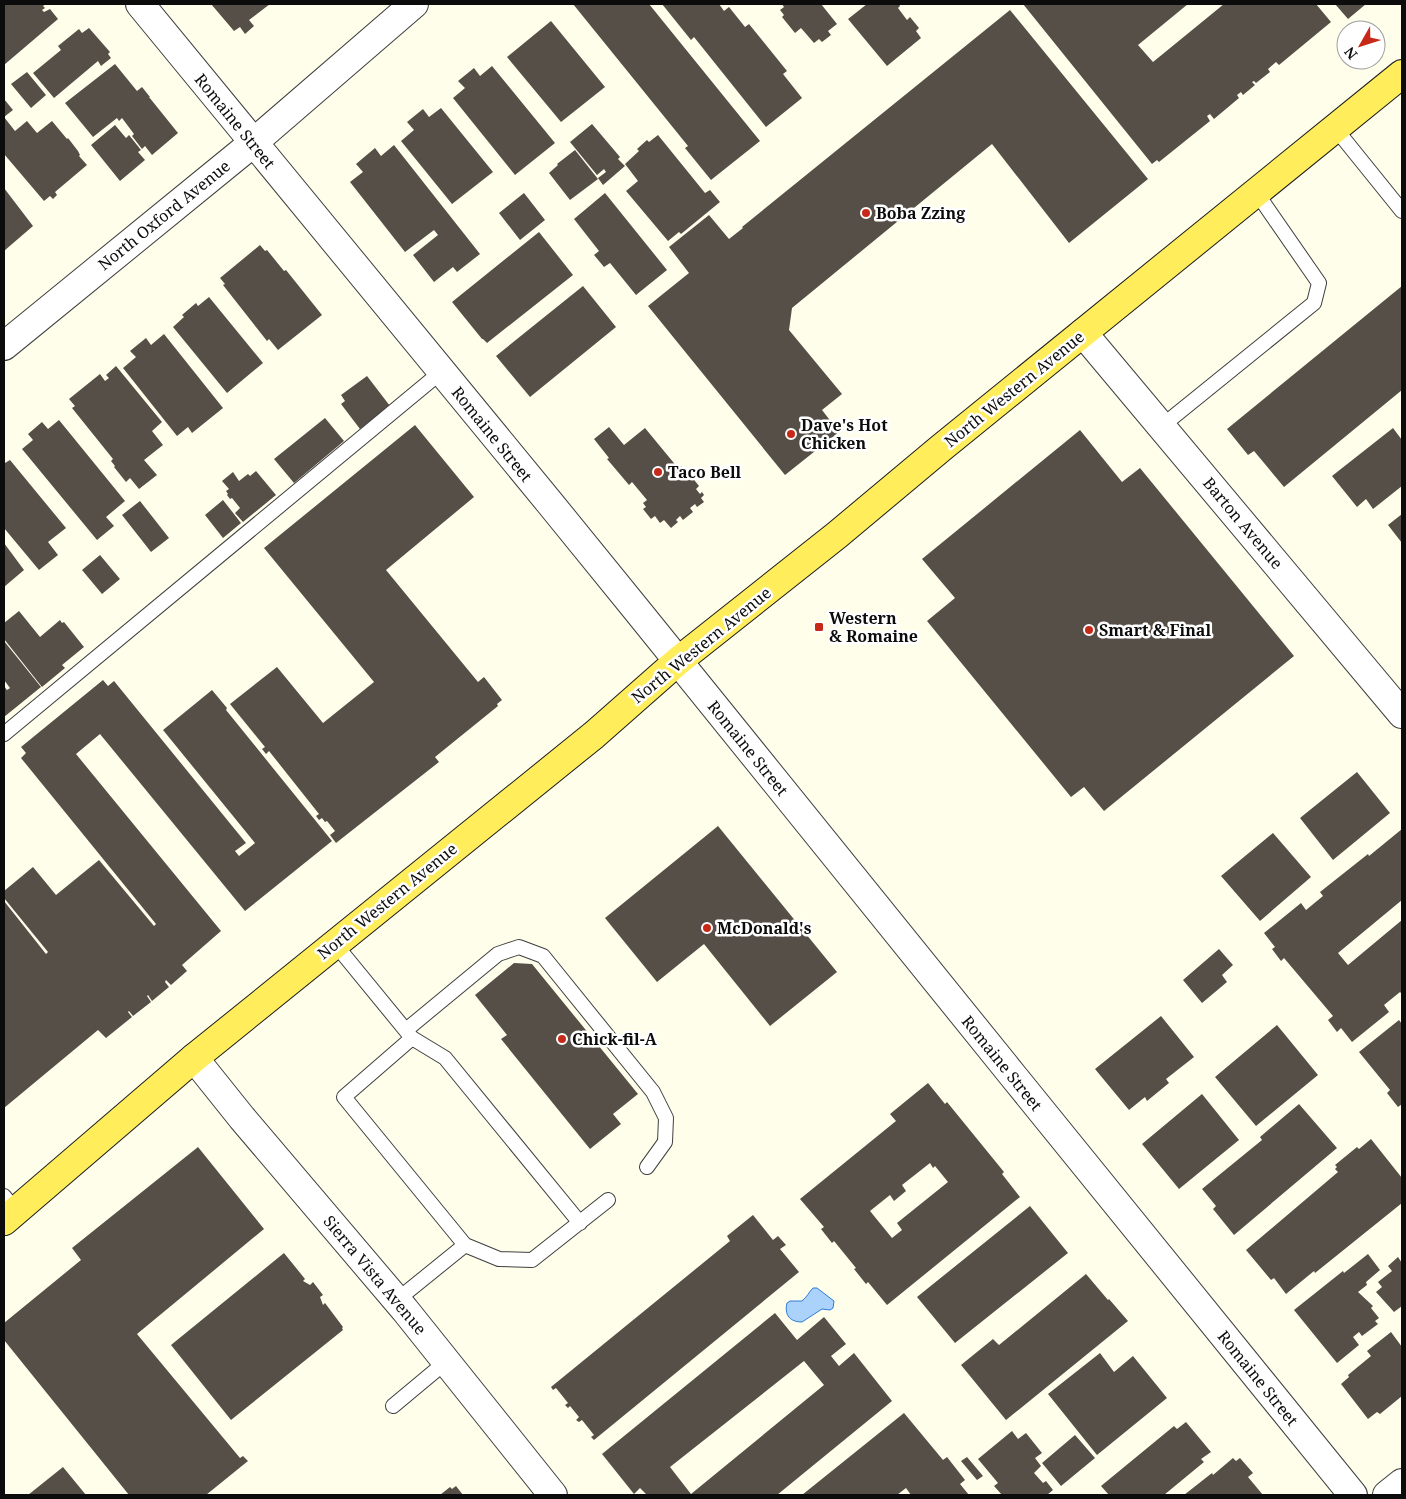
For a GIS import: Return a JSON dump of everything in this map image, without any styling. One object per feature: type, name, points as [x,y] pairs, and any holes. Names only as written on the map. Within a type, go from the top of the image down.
[{"type":"main road","name":"North Western Avenue","points":[[8,1209],[594,735],[678,662],[817,552],[1402,74]]},
{"type":"street","name":"Romaine Street","points":[[140,4],[678,662],[1353,1495]]},
{"type":"street","name":"North Oxford Avenue","points":[[4,346],[253,143],[414,4]]},
{"type":"street","name":"Barton Avenue","points":[[1083,333],[1402,714]]},
{"type":"street","name":"Sierra Vista Avenue","points":[[194,1058],[242,1118],[397,1300],[553,1495]]},
{"type":"street","points":[[1388,1495],[1402,1483]]},
{"type":"lane","points":[[1335,128],[1402,211]]},
{"type":"lane","points":[[1162,426],[1314,303],[1318,282],[1256,192]]},
{"type":"lane","points":[[4,734],[441,372]]},
{"type":"lane","points":[[335,944],[409,1034],[445,1058],[580,1224]]},
{"type":"lane","points":[[608,1200],[532,1260],[499,1259],[465,1245],[344,1097],[409,1034],[498,954],[519,947],[542,956],[653,1092],[666,1118],[664,1142],[647,1167]]},
{"type":"lane","points":[[397,1300],[465,1245]]},
{"type":"lane","points":[[393,1406],[447,1361]]},
{"type":"water","points":[[813,1288],[817,1288],[834,1301],[833,1308],[830,1310],[822,1309],[802,1322],[794,1321],[787,1314],[787,1303],[790,1301],[802,1301]]},
{"type":"building","points":[[4,4],[46,4],[42,10],[44,12],[50,9],[58,19],[4,65]]},
{"type":"building","points":[[211,4],[270,4],[249,20],[254,26],[245,34],[240,27],[234,31]]},
{"type":"building","points":[[573,4],[649,4],[760,141],[711,180],[685,148],[688,146]]},
{"type":"building","points":[[662,4],[719,4],[724,11],[729,7],[745,27],[749,24],[787,71],[783,74],[802,98],[766,127],[694,37],[691,40]]},
{"type":"building","points":[[782,4],[821,4],[837,24],[828,31],[831,35],[822,42],[819,39],[814,43],[801,28],[795,33],[782,17],[784,15],[780,10],[784,7]]},
{"type":"building","points":[[867,4],[899,4],[898,8],[907,20],[910,17],[919,28],[916,31],[921,38],[887,66],[848,19]]},
{"type":"building","points":[[1023,4],[1188,4],[1138,45],[1153,62],[1224,4],[1316,4],[1331,22],[1279,65],[1276,62],[1268,69],[1270,72],[1256,83],[1252,82],[1255,85],[1243,95],[1241,92],[1237,95],[1239,98],[1214,119],[1210,114],[1207,116],[1210,121],[1159,162],[1157,160],[1152,164]]},
{"type":"building","points":[[1335,4],[1366,4],[1348,19]]},
{"type":"building","points":[[1010,10],[1148,179],[1069,243],[992,144],[792,308],[789,330],[842,394],[822,410],[839,432],[785,475],[648,306],[689,273],[669,247],[709,215],[729,239]]},
{"type":"building","points":[[551,21],[605,87],[561,122],[507,57]]},
{"type":"building","points":[[89,28],[110,52],[108,54],[111,58],[101,66],[98,61],[54,98],[33,73],[61,50],[58,46],[79,29],[82,33]]},
{"type":"building","points":[[115,64],[137,91],[142,87],[178,133],[152,155],[145,146],[142,149],[122,118],[119,121],[117,118],[93,137],[65,103]]},
{"type":"building","points":[[492,66],[555,143],[515,175],[453,98],[465,88],[458,81],[474,68],[480,76]]},
{"type":"building","points":[[27,72],[46,95],[31,108],[11,84]]},
{"type":"building","points":[[4,99],[13,110],[4,117]]},
{"type":"building","points":[[441,108],[493,172],[452,204],[401,141],[414,130],[407,122],[423,109],[429,117]]},
{"type":"building","points":[[4,117],[15,131],[27,121],[37,133],[52,121],[68,138],[87,165],[55,192],[57,195],[53,199],[50,196],[44,201],[4,154]]},
{"type":"building","points":[[592,124],[620,157],[618,159],[625,166],[603,185],[598,178],[606,172],[604,169],[597,175],[570,142]]},
{"type":"building","points":[[115,125],[126,138],[129,135],[141,150],[138,152],[145,160],[120,181],[91,145]]},
{"type":"building","points":[[658,135],[705,193],[710,190],[720,202],[681,234],[679,232],[668,241],[626,191],[638,181],[625,164],[639,151],[637,149],[647,140],[649,142]]},
{"type":"building","points":[[394,145],[480,254],[457,272],[453,267],[434,282],[413,255],[438,235],[434,230],[405,252],[350,182],[363,172],[356,164],[375,148],[381,156]]},
{"type":"building","points":[[575,150],[598,179],[570,200],[549,173]]},
{"type":"building","points":[[4,188],[33,226],[4,251]]},
{"type":"building","points":[[524,193],[545,220],[520,240],[499,213]]},
{"type":"building","points":[[605,193],[667,270],[636,295],[610,263],[604,267],[594,255],[599,251],[574,219]]},
{"type":"building","points":[[539,232],[573,275],[487,343],[452,302]]},
{"type":"building","points":[[260,245],[265,251],[267,250],[284,271],[286,270],[322,315],[278,350],[269,339],[267,341],[223,285],[225,284],[220,278]]},
{"type":"building","points":[[583,286],[616,327],[530,397],[496,356]]},
{"type":"building","points":[[1402,286],[1402,390],[1284,487],[1254,451],[1248,455],[1227,429]]},
{"type":"building","points":[[209,297],[263,363],[227,393],[173,327],[184,317],[182,315],[196,303],[198,306]]},
{"type":"building","points":[[164,334],[223,408],[192,433],[188,427],[177,436],[123,368],[136,357],[130,351],[146,338],[151,345]]},
{"type":"building","points":[[116,366],[162,422],[152,431],[163,445],[144,460],[157,475],[139,489],[130,478],[126,482],[114,467],[111,461],[113,459],[72,408],[75,406],[69,399],[100,374],[105,381],[109,378],[106,375]]},
{"type":"building","points":[[367,376],[390,406],[360,429],[341,404],[345,401],[341,395]]},
{"type":"building","points":[[325,418],[344,441],[294,483],[274,459]]},
{"type":"building","points":[[59,420],[125,501],[106,517],[114,526],[97,540],[22,449],[33,440],[28,434],[42,422],[48,429]]},
{"type":"building","points":[[415,425],[474,497],[386,570],[478,682],[484,677],[502,700],[497,704],[498,706],[435,757],[439,762],[336,843],[330,835],[335,831],[327,821],[325,822],[322,818],[319,820],[316,816],[319,814],[269,751],[266,754],[262,749],[265,747],[230,704],[277,667],[323,723],[374,682],[264,548]]},
{"type":"building","points":[[609,427],[624,445],[645,428],[678,468],[681,466],[688,479],[691,476],[699,486],[696,489],[700,494],[702,492],[704,495],[701,498],[704,502],[697,507],[695,504],[690,508],[693,512],[683,520],[680,516],[676,520],[678,522],[671,528],[664,520],[660,523],[655,516],[651,519],[643,509],[646,507],[643,503],[647,500],[632,482],[629,485],[607,459],[609,458],[594,439]]},
{"type":"building","points":[[1393,428],[1402,440],[1402,486],[1373,509],[1366,499],[1357,507],[1332,476]]},
{"type":"building","points":[[1080,430],[1122,482],[1140,468],[1294,656],[1104,811],[1084,787],[1071,797],[927,621],[955,598],[922,559]]},
{"type":"building","points":[[10,460],[66,528],[48,542],[58,555],[39,570],[4,528],[4,461],[5,463]]},
{"type":"building","points":[[256,471],[276,495],[243,522],[235,513],[240,508],[227,495],[226,491],[229,489],[222,481],[233,472],[239,481]]},
{"type":"building","points":[[223,500],[241,523],[223,538],[205,515]]},
{"type":"building","points":[[140,501],[169,538],[151,552],[122,515]]},
{"type":"building","points":[[1402,514],[1402,543],[1388,525]]},
{"type":"building","points":[[4,543],[24,570],[4,587]]},
{"type":"building","points":[[100,555],[120,579],[102,594],[82,570]]},
{"type":"building","points":[[19,611],[40,637],[60,620],[62,623],[64,622],[84,647],[62,665],[65,668],[42,687],[4,639],[4,623]]},
{"type":"building","points":[[4,641],[41,687],[4,717],[4,686],[7,690],[10,688],[4,680]]},
{"type":"building","points":[[103,680],[108,686],[114,681],[246,843],[235,851],[239,856],[255,843],[163,730],[212,690],[332,841],[245,911],[100,734],[76,754],[221,931],[182,965],[187,971],[171,985],[166,980],[165,982],[169,987],[152,1001],[147,996],[151,1002],[133,1016],[129,1011],[132,1017],[106,1038],[98,1030],[4,1108],[4,901],[46,954],[48,952],[4,898],[4,891],[33,867],[56,895],[99,860],[154,926],[156,924],[21,758],[26,753],[21,747]]},
{"type":"building","points":[[1357,772],[1390,813],[1333,860],[1300,818]]},
{"type":"building","name":"McDonald's","points":[[718,826],[837,972],[770,1026],[704,944],[657,982],[605,918]]},
{"type":"building","points":[[1402,829],[1402,900],[1338,953],[1348,965],[1402,920],[1402,994],[1400,992],[1384,1005],[1389,1012],[1352,1042],[1341,1028],[1337,1032],[1328,1020],[1333,1016],[1284,958],[1281,961],[1272,949],[1275,947],[1264,933],[1301,903],[1306,910],[1323,896],[1320,892]]},
{"type":"building","points":[[1273,833],[1311,877],[1260,921],[1221,876]]},
{"type":"building","points":[[1219,949],[1233,965],[1222,975],[1227,982],[1202,1003],[1183,980]]},
{"type":"building","points":[[514,963],[532,964],[638,1094],[613,1114],[621,1124],[590,1149],[501,1039],[507,1035],[475,995]]},
{"type":"building","points":[[1161,1016],[1194,1057],[1166,1079],[1169,1083],[1147,1101],[1145,1097],[1129,1110],[1095,1069]]},
{"type":"building","points":[[1399,1020],[1402,1024],[1402,1104],[1398,1107],[1387,1093],[1390,1090],[1359,1052]]},
{"type":"building","points":[[1277,1025],[1318,1075],[1256,1126],[1215,1077]]},
{"type":"building","points":[[928,1083],[945,1104],[947,1102],[1004,1172],[1002,1174],[1020,1197],[887,1305],[868,1282],[866,1284],[854,1269],[856,1268],[834,1241],[832,1243],[821,1229],[824,1227],[800,1199],[896,1121],[890,1114]],"holes":[[[930,1163],[933,1168],[935,1166],[948,1182],[897,1223],[902,1230],[892,1238],[870,1211],[890,1195],[894,1201],[906,1191],[902,1185]]]},
{"type":"building","points":[[1202,1094],[1239,1140],[1179,1189],[1142,1144]]},
{"type":"building","points":[[1299,1104],[1337,1148],[1234,1235],[1213,1209],[1216,1206],[1202,1189],[1262,1140],[1260,1137]]},
{"type":"building","points":[[1371,1139],[1402,1178],[1402,1203],[1286,1294],[1274,1278],[1271,1280],[1246,1250],[1338,1172],[1335,1169],[1337,1167],[1335,1165],[1357,1147],[1359,1149]]},
{"type":"building","points":[[198,1147],[264,1229],[137,1334],[240,1458],[243,1456],[248,1461],[206,1495],[129,1495],[4,1340],[4,1323],[81,1260],[72,1248]]},
{"type":"building","points":[[1030,1206],[1068,1253],[955,1343],[917,1297]]},
{"type":"building","points":[[753,1215],[773,1240],[778,1236],[786,1245],[780,1249],[799,1272],[594,1440],[591,1437],[594,1435],[582,1420],[579,1422],[576,1420],[579,1417],[570,1406],[568,1408],[565,1405],[568,1403],[556,1388],[553,1390],[551,1387],[730,1241],[727,1236]]},
{"type":"building","points":[[284,1253],[305,1279],[303,1281],[310,1285],[313,1282],[323,1295],[320,1297],[323,1305],[325,1303],[343,1327],[343,1330],[231,1420],[171,1345]]},
{"type":"building","points":[[1368,1254],[1380,1270],[1358,1292],[1373,1306],[1371,1308],[1379,1318],[1375,1321],[1378,1324],[1362,1336],[1359,1332],[1353,1337],[1359,1345],[1337,1363],[1294,1310],[1343,1271],[1344,1273]]},
{"type":"building","points":[[1398,1257],[1402,1263],[1402,1306],[1394,1312],[1376,1292],[1382,1287],[1378,1282],[1392,1271],[1388,1266]]},
{"type":"building","points":[[1086,1274],[1128,1321],[1006,1420],[961,1365],[993,1339],[999,1345]]},
{"type":"building","points":[[775,1313],[797,1340],[824,1317],[846,1344],[831,1356],[839,1366],[854,1353],[892,1401],[777,1495],[647,1495],[640,1488],[634,1494],[602,1454]],"holes":[[[804,1361],[824,1385],[691,1494],[670,1467]]]},
{"type":"building","points":[[1391,1332],[1402,1347],[1402,1396],[1380,1414],[1377,1412],[1368,1419],[1341,1384],[1349,1377],[1348,1375],[1371,1356],[1367,1351]]},
{"type":"building","points":[[1100,1353],[1114,1372],[1133,1356],[1167,1398],[1097,1455],[1048,1394]]},
{"type":"building","points":[[904,1413],[943,1460],[947,1457],[965,1480],[960,1484],[969,1495],[911,1495],[906,1488],[897,1495],[802,1495]]},
{"type":"building","points":[[1186,1422],[1211,1452],[1201,1459],[1204,1462],[1164,1495],[1109,1495],[1101,1486],[1174,1426],[1177,1429]]},
{"type":"building","points":[[1012,1431],[1018,1439],[1026,1433],[1042,1453],[1035,1458],[1041,1466],[1034,1473],[1043,1483],[1046,1481],[1053,1490],[1047,1495],[1002,1495],[994,1486],[998,1483],[978,1459]]},
{"type":"building","points":[[1075,1435],[1095,1458],[1061,1486],[1042,1463]]},
{"type":"building","points":[[967,1457],[983,1476],[977,1480],[961,1461]]},
{"type":"building","points":[[1233,1458],[1236,1461],[1240,1458],[1253,1473],[1248,1477],[1263,1495],[1184,1495],[1212,1473],[1213,1475]]},
{"type":"building","points":[[63,1467],[86,1495],[28,1495]]},
{"type":"building","points":[[456,1486],[463,1495],[440,1495],[450,1487],[452,1489]]},
{"type":"place","name":"Boba Zzing","points":[[866,213]]},
{"type":"place","name":"Dave's Hot Chicken","points":[[791,434]]},
{"type":"place","name":"Taco Bell","points":[[658,472]]},
{"type":"place","name":"Western & Romaine","points":[[819,627]]},
{"type":"place","name":"Smart & Final","points":[[1089,630]]},
{"type":"place","name":"McDonald's","points":[[707,928]]},
{"type":"place","name":"Chick-fil-A","points":[[562,1039]]}]
